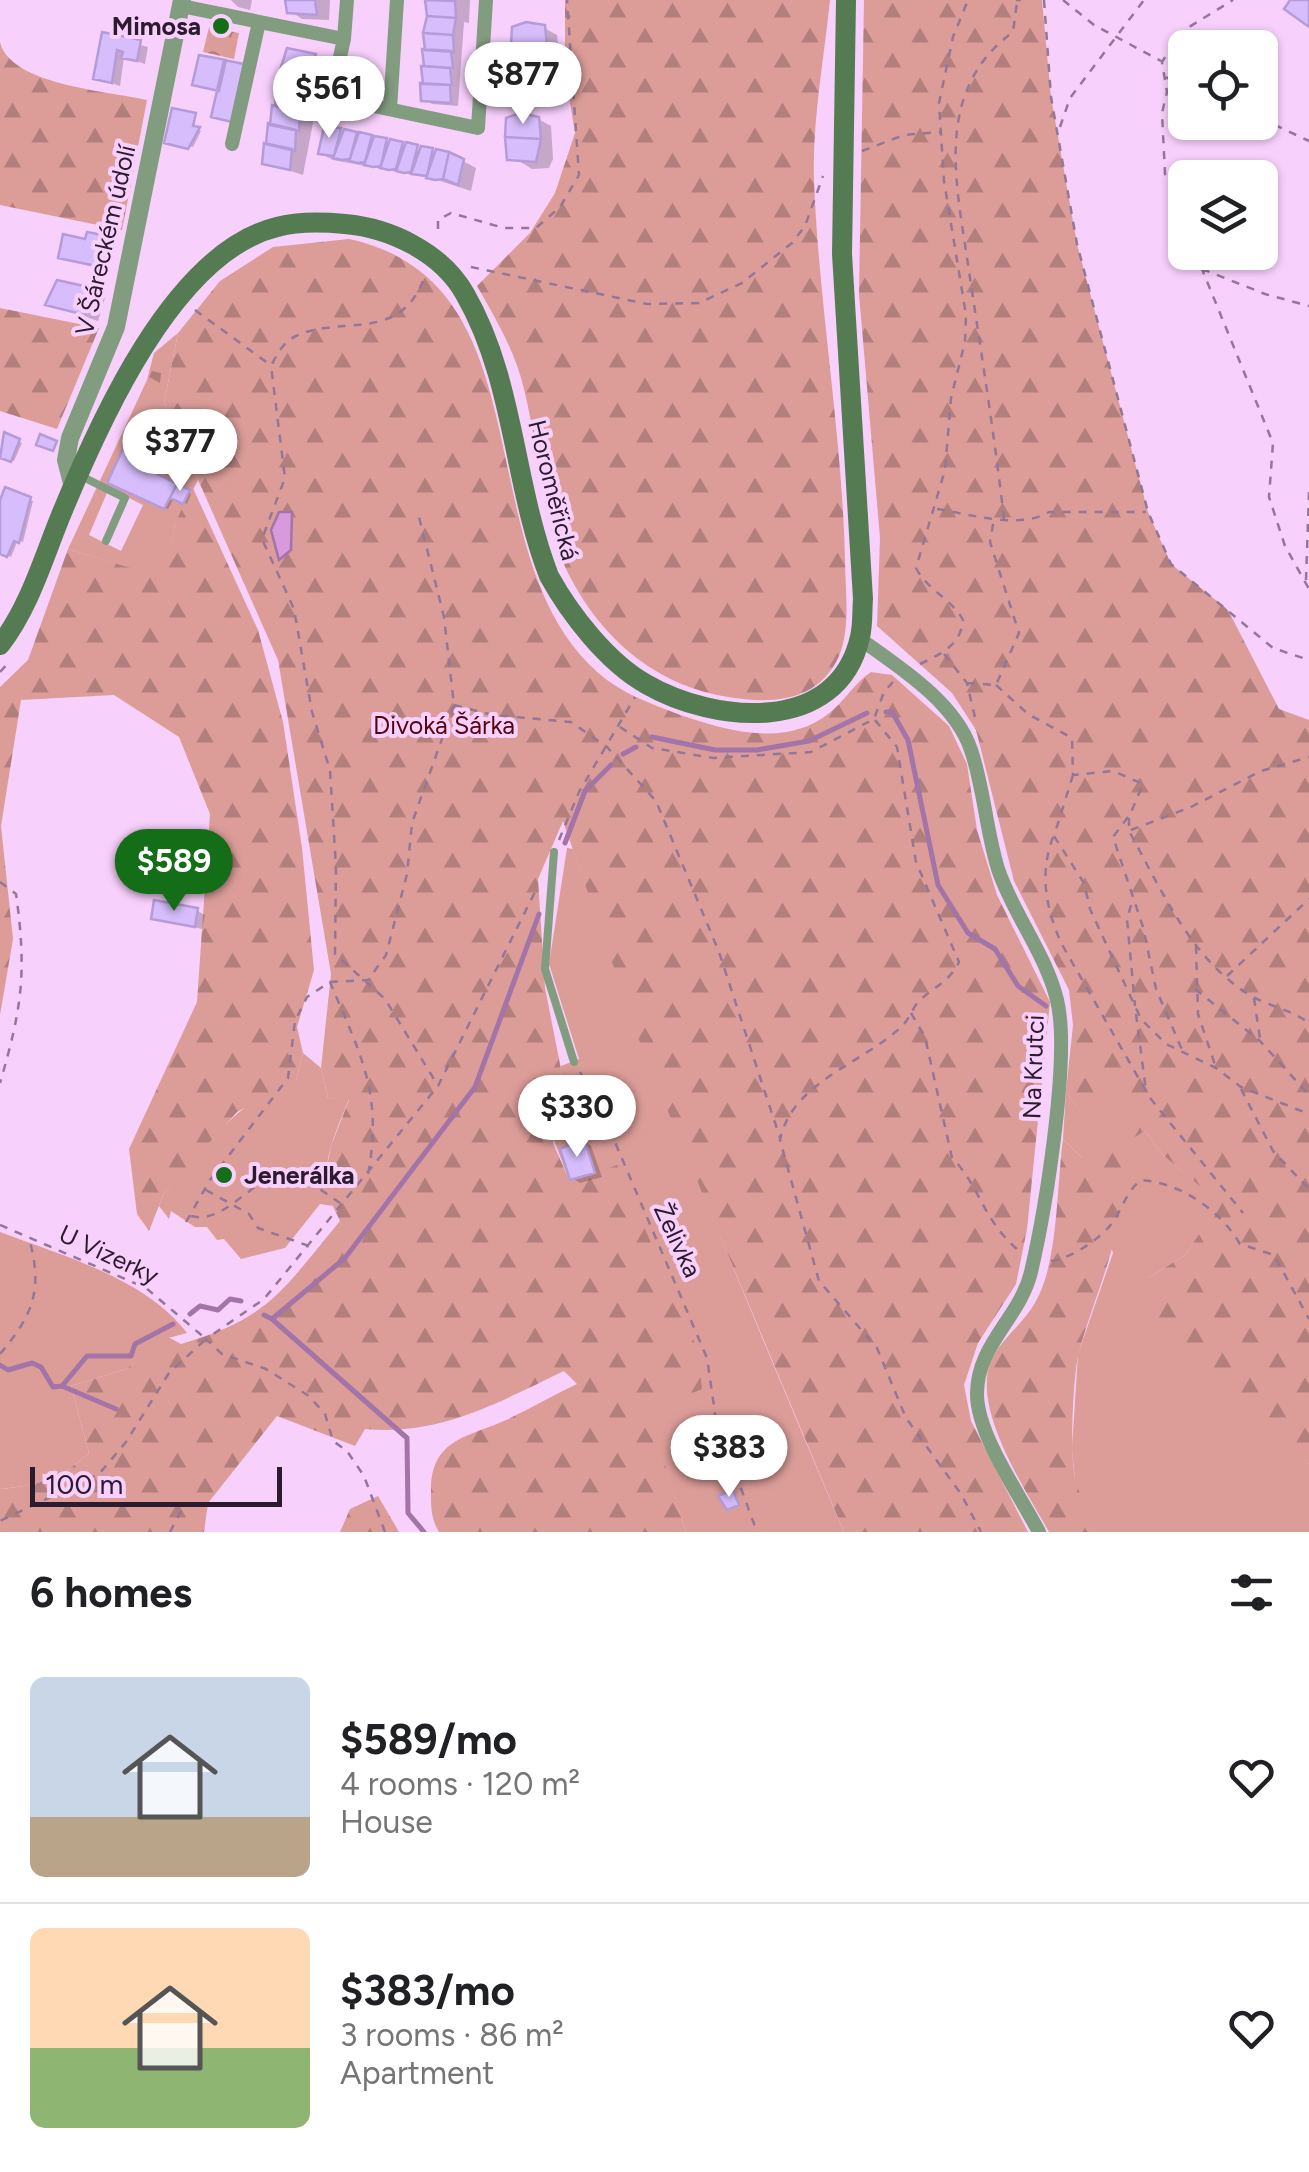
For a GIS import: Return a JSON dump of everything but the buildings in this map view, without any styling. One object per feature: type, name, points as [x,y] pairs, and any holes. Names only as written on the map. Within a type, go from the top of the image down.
[{"type":"main road","name":"Horoměřická","points":[[0,646],[22,610],[118,390],[178,297],[228,253],[274,227],[319,222],[359,225],[401,239],[436,259],[452,274],[490,341],[549,576],[560,597],[618,664],[643,683],[721,710],[760,715],[794,710],[822,694],[846,669],[860,639],[863,599],[848,393],[840,164],[846,0]]},
{"type":"street","points":[[347,0],[344,40],[331,97],[478,128],[486,0]]},
{"type":"street","points":[[390,109],[397,0]]},
{"type":"street","points":[[181,3],[344,40]]},
{"type":"street","name":"V Šáreckém údolí","points":[[76,481],[66,460],[70,438],[116,327],[181,3]]},
{"type":"street","points":[[232,144],[259,22]]},
{"type":"street","name":"Na Krutci","points":[[860,639],[942,706],[965,735],[1001,878],[1052,986],[1060,1015],[1054,1128],[1033,1262],[1022,1297],[986,1351],[977,1394],[986,1432],[1039,1532]]},
{"type":"lane","points":[[76,481],[125,498],[106,541]]},
{"type":"lane","points":[[554,852],[544,969],[574,1062]]},
{"type":"path","points":[[438,228],[438,220],[450,213],[504,228],[536,228],[560,207],[579,175],[567,0]]},
{"type":"path","points":[[619,726],[652,748],[714,758],[811,752],[874,719],[884,692],[902,671],[944,653],[957,639],[964,620],[930,590],[916,568],[934,509],[965,342],[966,315],[944,181],[939,103],[944,72],[968,0]]},
{"type":"path","points":[[1044,0],[1049,80],[1092,310],[1148,512],[1171,564],[1273,648],[1309,660]]},
{"type":"path","points":[[1064,0],[1094,25],[1162,62]]},
{"type":"path","points":[[1060,128],[1070,98],[1088,80],[1116,34],[1144,0]]},
{"type":"path","points":[[1168,179],[1162,62],[1181,32],[1234,0]]},
{"type":"path","points":[[1004,520],[962,236],[954,150],[970,80],[985,52],[1013,32],[1018,1]]},
{"type":"path","points":[[1278,126],[1309,141]]},
{"type":"path","points":[[452,274],[466,266],[647,304],[698,303],[742,283],[792,243],[804,226],[825,171],[904,135],[942,132]]},
{"type":"path","points":[[1201,270],[1274,443],[1269,496],[1286,546],[1308,586]]},
{"type":"path","points":[[1205,270],[1264,294],[1309,306]]},
{"type":"path","points":[[423,282],[414,304],[401,312],[364,326],[298,334],[286,342],[271,366],[284,478],[263,528],[263,550],[291,599],[312,712],[330,770],[336,867],[334,954],[347,969],[368,980],[438,1086]]},
{"type":"path","points":[[178,297],[271,366]]},
{"type":"path","points":[[1308,586],[1309,492]]},
{"type":"path","points":[[934,509],[1004,520],[1038,519],[1049,512],[1148,512]]},
{"type":"path","points":[[368,980],[386,955],[407,874],[412,824],[454,705],[444,617],[418,518]]},
{"type":"path","points":[[994,518],[990,542],[1019,633],[996,684]]},
{"type":"path","points":[[944,653],[967,683],[976,722],[965,735]]},
{"type":"path","points":[[554,852],[579,792],[643,683]]},
{"type":"path","points":[[967,683],[996,684],[1028,714],[1072,738],[1073,775],[1044,862],[1050,917],[1060,943],[1147,1092],[1243,1214]]},
{"type":"path","points":[[454,705],[493,715],[571,722],[607,747],[656,801],[718,952],[780,1140],[818,1281],[877,1348],[906,1418],[961,1494],[980,1532]]},
{"type":"path","points":[[780,1140],[784,1123],[813,1089],[904,1024],[918,1001],[951,979],[959,962],[916,862],[897,746],[874,719]]},
{"type":"path","points":[[1129,830],[1191,808],[1261,771],[1309,757]]},
{"type":"path","points":[[1073,775],[1113,771],[1143,784],[1128,817],[1113,837],[1139,914],[1156,990],[1184,1053]]},
{"type":"path","points":[[1128,817],[1129,830],[1196,944],[1226,977],[1254,997],[1289,1008],[1309,1023]]},
{"type":"path","points":[[1054,836],[1084,883],[1090,910],[1135,1010],[1166,1044],[1216,1068],[1241,1087],[1309,1114]]},
{"type":"path","points":[[0,1083],[20,1010],[25,958],[16,894],[2,882]]},
{"type":"path","points":[[0,1521],[99,1474],[126,1442],[169,1373],[206,1339],[264,1300],[438,1086],[538,886]]},
{"type":"path","points":[[1226,977],[1309,899]]},
{"type":"path","points":[[1132,902],[1127,918],[1147,1092]]},
{"type":"path","points":[[1196,944],[1196,988],[1203,1034],[1216,1068]]},
{"type":"path","points":[[186,1222],[205,1189],[288,1078],[295,1021],[306,997],[330,982],[368,980]]},
{"type":"path","points":[[330,982],[372,1086],[375,1136],[368,1176]]},
{"type":"path","points":[[1196,988],[1260,1041],[1309,1095]]},
{"type":"path","points":[[1254,997],[1260,1041]]},
{"type":"path","points":[[911,1013],[925,1037],[952,1158],[962,1168],[988,1220],[1033,1262],[1057,1261],[1080,1249],[1110,1227],[1131,1188],[1141,1180],[1159,1181],[1218,1216],[1240,1244],[1274,1255],[1309,1319]]},
{"type":"path","name":"Želivka","points":[[574,1062],[603,1114],[701,1344],[716,1420],[757,1532]]},
{"type":"path","points":[[1241,1087],[1273,1152],[1309,1189]]},
{"type":"path","points":[[190,1216],[211,1215],[269,1178],[282,1175],[314,1185],[344,1205]]},
{"type":"path","points":[[205,1189],[249,1214],[258,1228],[309,1246]]},
{"type":"path","name":"U Vizerky","points":[[0,1225],[146,1288],[222,1354],[266,1369],[309,1396],[325,1414],[333,1440],[347,1451],[364,1476],[385,1532]]},
{"type":"path","points":[[0,1354],[27,1317],[38,1286],[28,1236]]},
{"type":"path","points":[[1298,1299],[1309,1303]]},
{"type":"path","points":[[170,1532],[181,1511]]},
{"type":"green space","points":[[565,0],[830,0],[814,181],[840,464],[846,621],[843,645],[830,672],[819,683],[792,697],[761,700],[704,692],[639,660],[588,607],[555,540],[520,375],[477,286],[530,233],[555,193],[575,133],[565,72]]},
{"type":"green space","points":[[864,0],[1042,0],[1051,97],[1077,244],[1148,512],[1171,564],[1228,610],[1279,709],[1309,720],[1309,1464],[1152,1330],[1148,1278],[1185,1255],[1220,1203],[1164,1156],[1145,1131],[1133,1138],[1112,1100],[1094,1132],[1066,1091],[1073,1025],[1069,990],[1014,881],[976,730],[952,693],[877,626],[880,538],[859,294]]},
{"type":"green space","points":[[209,27],[239,33],[234,59],[203,52]]},
{"type":"green space","points":[[0,42],[22,68],[41,77],[147,100],[122,230],[0,205]]},
{"type":"green space","name":"Divoká Šárka","points":[[349,239],[413,266],[456,311],[483,369],[534,570],[562,630],[607,680],[640,699],[695,720],[736,730],[777,733],[816,722],[871,672],[892,675],[949,726],[967,764],[977,830],[997,895],[1050,1002],[1027,1229],[1016,1284],[978,1343],[964,1385],[971,1421],[1028,1532],[844,1532],[644,1054],[563,821],[538,879],[545,988],[561,1069],[553,1143],[570,1182],[617,1165],[698,1350],[702,1389],[649,1413],[686,1532],[439,1532],[431,1499],[438,1458],[455,1442],[577,1384],[564,1371],[492,1405],[444,1422],[392,1430],[365,1429],[355,1446],[277,1416],[208,1503],[204,1532],[0,1532],[0,1489],[48,1479],[89,1453],[71,1386],[126,1369],[168,1337],[181,1344],[256,1312],[288,1283],[340,1221],[323,1186],[331,1146],[349,1100],[328,1098],[321,1068],[331,974],[278,660],[164,403],[178,333],[220,281],[273,247]]},
{"type":"green space","points":[[0,308],[99,328],[57,429],[0,411]]},
{"type":"green space","points":[[178,333],[164,403],[198,480],[175,524],[165,579],[68,549],[147,380],[154,353]],"holes":[[[109,488],[143,505],[121,551],[89,535]]]},
{"type":"green space","points":[[192,486],[258,630],[283,722],[302,848],[314,970],[297,1027],[303,1053],[296,1081],[288,1092],[279,1090],[237,1112],[164,1193],[149,1231],[137,1214],[129,1149],[197,1002],[210,814],[179,737],[114,695],[21,700],[1,826],[13,939],[0,1015],[0,687],[28,660],[68,549],[164,578],[175,524]]},
{"type":"green space","points":[[567,848],[573,849],[669,1107],[844,1532],[686,1532],[648,1413],[698,1351],[617,1166],[570,1183],[554,1140],[561,1066],[579,1059],[549,964]]},
{"type":"green space","points":[[303,1053],[321,1068],[328,1098],[349,1099],[327,1166],[328,1193],[333,1206],[320,1204],[285,1248],[241,1259],[207,1227],[195,1227],[171,1211],[169,1219],[159,1206],[164,1193],[239,1112],[256,1099],[296,1081]]},
{"type":"green space","points":[[1066,1091],[1094,1131],[1112,1099],[1133,1137],[1145,1131],[1164,1156],[1221,1203],[1185,1255],[1148,1278],[1286,1443],[1309,1464],[1309,1532],[1095,1532],[1075,1481],[1072,1448],[1078,1354],[1113,1253],[1082,1158],[1063,1139]]},
{"type":"green space","points":[[1063,1139],[1082,1158],[1110,1151],[1120,1158],[1122,1184],[1116,1233],[1079,1352],[1074,1397],[1074,1471],[1095,1532],[1049,1532],[1004,1449],[988,1402],[991,1361],[1032,1307],[1044,1283],[1053,1243]]},
{"type":"green space","points":[[0,1232],[126,1283],[149,1297],[187,1333],[168,1338],[126,1369],[71,1386],[89,1453],[48,1479],[0,1489]]},
{"type":"green space","points":[[378,1496],[399,1532],[340,1532],[350,1509]]},
{"type":"shaded area","points":[[279,512],[292,512],[291,550],[279,560],[271,530]]},
{"type":"waterway","points":[[886,712],[892,712],[908,740],[938,885],[968,933],[995,949],[1018,986],[1046,1006]]},
{"type":"waterway","points":[[652,737],[715,750],[757,750],[809,741],[867,713]]},
{"type":"waterway","points":[[623,754],[636,747]]},
{"type":"waterway","points":[[565,843],[585,791],[611,765]]},
{"type":"waterway","points":[[264,1315],[272,1319],[345,1258],[475,1087],[539,914]]},
{"type":"waterway","points":[[190,1314],[200,1306],[218,1310],[230,1299],[241,1301]]},
{"type":"waterway","points":[[272,1319],[407,1438],[408,1513],[424,1532]]},
{"type":"waterway","points":[[0,1365],[8,1370],[32,1363],[41,1367],[53,1387],[62,1386],[87,1356],[131,1356],[135,1344],[173,1324]]},
{"type":"waterway","points":[[62,1386],[116,1409]]},
{"type":"place","name":"Mimosa","points":[[221,26]]},
{"type":"place","name":"Jenerálka","points":[[224,1175]]}]
